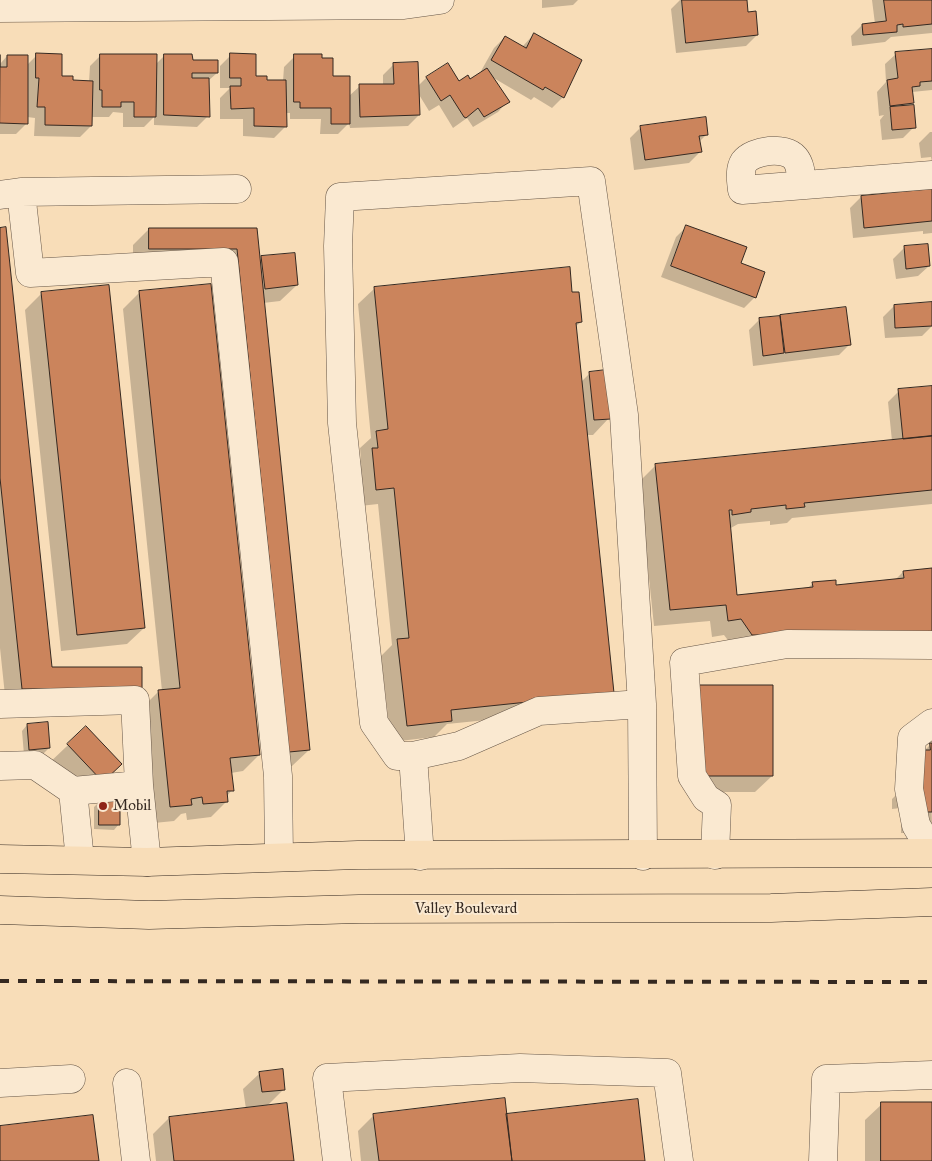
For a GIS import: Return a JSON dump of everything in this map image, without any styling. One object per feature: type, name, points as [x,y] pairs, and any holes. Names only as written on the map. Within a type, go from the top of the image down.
[{"type":"main road","points":[[0,859],[147,862],[280,857],[643,856],[932,852]]},
{"type":"main road","name":"Valley Boulevard","points":[[0,910],[148,915],[359,909],[771,908],[932,902]]},
{"type":"street","points":[[0,8],[194,3],[404,4],[440,0]]},
{"type":"street","points":[[802,185],[932,175]]},
{"type":"street","points":[[642,704],[539,711],[459,746],[413,756],[397,756],[374,722],[342,423],[338,246],[340,197],[591,181],[624,415],[642,704],[643,856]]},
{"type":"street","points":[[237,189],[10,193],[30,273],[224,262],[278,776],[280,857]]},
{"type":"street","points":[[715,855],[717,805],[706,798],[692,776],[684,662],[787,644],[932,645]]},
{"type":"street","points":[[0,704],[135,700],[139,785],[147,862]]},
{"type":"street","points":[[932,723],[912,738],[909,789],[916,824],[932,852]]},
{"type":"street","points":[[413,756],[420,856]]},
{"type":"street","points":[[0,766],[35,765],[73,791],[139,785]]},
{"type":"street","points":[[73,791],[80,860]]},
{"type":"street","points":[[337,1161],[327,1078],[520,1068],[667,1073],[679,1161]]},
{"type":"street","points":[[823,1161],[826,1079],[932,1075]]},
{"type":"street","points":[[0,1084],[71,1079]]},
{"type":"street","points":[[127,1083],[136,1161]]},
{"type":"building","points":[[682,0],[747,0],[748,12],[756,11],[758,35],[686,43]]},
{"type":"building","points":[[884,0],[932,0],[932,24],[903,27],[903,24],[897,25],[897,32],[863,35],[862,24],[886,21]]},
{"type":"building","points":[[534,33],[582,60],[564,98],[545,87],[543,90],[491,60],[505,36],[526,48]]},
{"type":"building","points":[[932,49],[932,81],[920,82],[920,86],[912,87],[914,103],[890,106],[887,80],[898,78],[895,52]]},
{"type":"building","points":[[36,53],[62,54],[62,76],[73,76],[73,80],[93,81],[92,126],[45,125],[45,107],[37,107],[39,78],[36,78]]},
{"type":"building","points":[[230,53],[256,54],[256,76],[267,76],[267,80],[286,80],[287,127],[254,126],[254,108],[231,109],[230,86],[241,86],[241,78],[230,78]]},
{"type":"building","points":[[100,54],[157,54],[156,117],[134,117],[134,102],[121,102],[121,107],[102,107]]},
{"type":"building","points":[[164,54],[192,54],[193,60],[218,60],[218,73],[192,73],[192,78],[209,78],[210,117],[164,115]]},
{"type":"building","points":[[294,54],[322,54],[322,58],[333,58],[333,76],[350,76],[350,124],[331,124],[331,108],[300,108],[300,102],[294,102]]},
{"type":"building","points":[[7,55],[28,55],[28,124],[0,123],[0,67],[7,67]]},
{"type":"building","points":[[418,62],[420,115],[360,117],[359,84],[394,84],[393,63]]},
{"type":"building","points":[[448,63],[459,81],[468,75],[470,79],[487,68],[510,102],[484,117],[478,108],[466,118],[464,117],[450,95],[441,101],[426,77]]},
{"type":"building","points":[[914,105],[916,128],[892,130],[890,107]]},
{"type":"building","points":[[706,117],[708,135],[699,136],[702,152],[645,160],[640,126]]},
{"type":"building","points":[[932,189],[932,221],[864,228],[861,196]]},
{"type":"building","points":[[686,225],[747,247],[741,263],[765,272],[756,298],[671,266]]},
{"type":"building","points":[[6,227],[52,667],[142,667],[142,688],[22,689],[0,478],[0,228]]},
{"type":"building","points":[[149,228],[257,228],[310,750],[289,752],[237,249],[149,249]]},
{"type":"building","points":[[928,244],[930,266],[906,269],[904,246]]},
{"type":"building","points":[[295,253],[298,285],[265,289],[261,256]]},
{"type":"building","points":[[570,267],[572,292],[579,292],[582,322],[576,323],[614,693],[451,710],[452,721],[407,726],[397,639],[409,638],[394,488],[376,490],[372,448],[378,448],[376,431],[388,429],[374,287]]},
{"type":"building","points":[[211,284],[260,755],[230,758],[234,791],[227,791],[228,802],[203,804],[202,797],[191,799],[192,805],[170,807],[158,690],[180,688],[139,291]]},
{"type":"building","points":[[109,285],[145,628],[77,635],[41,292]]},
{"type":"building","points":[[932,302],[932,326],[895,328],[894,305]]},
{"type":"building","points":[[846,307],[851,345],[785,353],[780,315]]},
{"type":"building","points":[[780,316],[784,353],[763,356],[759,318]]},
{"type":"building","points":[[606,370],[611,419],[594,420],[589,372]]},
{"type":"building","points":[[932,386],[932,436],[903,439],[898,389]]},
{"type":"building","points":[[932,436],[932,490],[804,503],[805,507],[786,509],[786,505],[751,509],[751,512],[732,515],[732,510],[729,510],[737,595],[813,587],[812,582],[836,580],[836,585],[904,578],[903,571],[932,568],[932,635],[752,635],[741,619],[728,621],[726,605],[670,610],[655,464]]},
{"type":"building","points":[[696,685],[773,685],[773,776],[706,776]]},
{"type":"building","points":[[48,722],[50,748],[29,750],[27,724]]},
{"type":"building","points":[[86,726],[122,764],[103,782],[67,744]]},
{"type":"building","points":[[930,743],[932,743],[932,812],[922,812],[922,750],[930,750]]},
{"type":"building","points":[[99,801],[120,801],[120,825],[99,825]]},
{"type":"building","points":[[283,1069],[285,1090],[262,1092],[259,1072]]},
{"type":"building","points":[[505,1098],[512,1161],[379,1161],[373,1114]]},
{"type":"building","points":[[638,1099],[645,1161],[512,1161],[506,1114]]},
{"type":"building","points":[[881,1102],[932,1102],[932,1161],[881,1161]]},
{"type":"building","points":[[287,1103],[294,1161],[174,1161],[169,1117]]},
{"type":"building","points":[[93,1115],[99,1161],[0,1161],[0,1126]]},
{"type":"railway","points":[[0,981],[932,982]]},
{"type":"place","name":"Mobil","points":[[103,806]]}]
